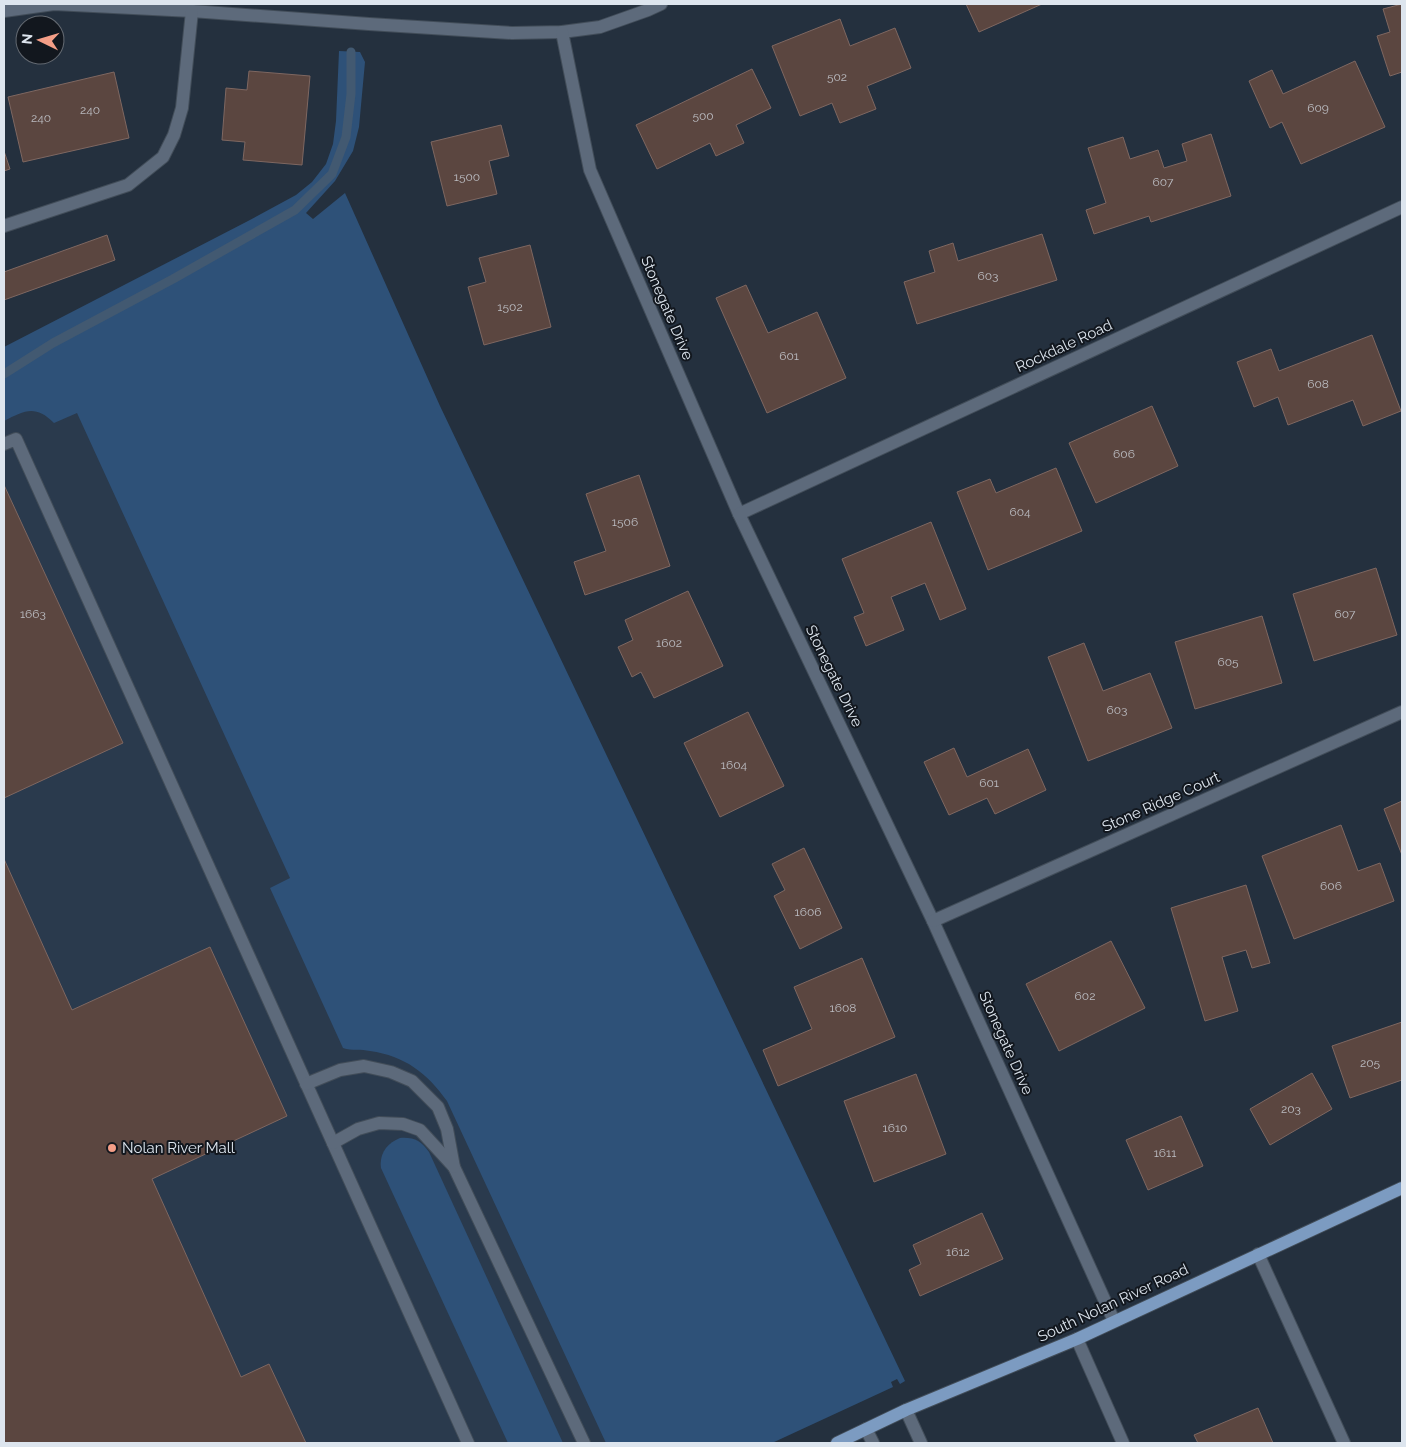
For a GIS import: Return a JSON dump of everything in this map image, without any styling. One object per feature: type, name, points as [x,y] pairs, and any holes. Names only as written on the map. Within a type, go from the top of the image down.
[{"type":"main road","name":"South Nolan River Road","points":[[837,1443],[906,1410],[1077,1339],[1402,1188]]},
{"type":"street","points":[[4,11],[54,4],[104,5],[512,33],[562,32],[600,27],[662,4]]},
{"type":"street","points":[[4,226],[128,185],[163,157],[174,135],[182,108],[192,11]]},
{"type":"street","name":"Stonegate Drive","points":[[562,32],[590,170],[738,514],[933,921],[1114,1321]]},
{"type":"street","name":"Rockdale Road","points":[[738,514],[1402,207]]},
{"type":"street","points":[[4,444],[16,439],[468,1443]]},
{"type":"street","name":"Stone Ridge Court","points":[[933,921],[1402,712]]},
{"type":"street","points":[[306,1084],[340,1070],[364,1066],[391,1072],[412,1081],[438,1107],[447,1129],[454,1167],[584,1443]]},
{"type":"street","points":[[333,1143],[358,1129],[379,1124],[403,1124],[420,1130],[454,1167]]},
{"type":"street","points":[[1258,1254],[1344,1443]]},
{"type":"street","points":[[1077,1339],[1123,1443]]},
{"type":"street","points":[[906,1410],[921,1443]]},
{"type":"street","points":[[866,1429],[873,1443]]},
{"type":"shaded area","points":[[339,51],[360,52],[365,62],[359,127],[353,151],[335,181],[306,213],[313,219],[345,193],[440,406],[905,1381],[900,1384],[897,1379],[891,1382],[893,1387],[772,1443],[606,1443],[447,1101],[431,1082],[414,1067],[383,1053],[343,1048],[270,888],[290,878],[77,413],[54,423],[41,413],[35,411],[24,412],[4,421],[4,347],[248,221],[296,195],[312,182],[326,164],[333,144],[336,121]]},
{"type":"shaded area","points":[[104,357],[614,1443],[4,1443],[4,405]]},
{"type":"shaded area","points":[[400,1138],[417,1140],[429,1152],[563,1443],[508,1443],[381,1168],[381,1158],[385,1150],[391,1143]]},
{"type":"building","points":[[966,4],[1042,4],[979,32]]},
{"type":"building","points":[[1402,4],[1402,72],[1390,76],[1377,36],[1390,32],[1383,9]]},
{"type":"building","points":[[840,19],[850,46],[895,28],[911,68],[867,86],[876,109],[840,123],[832,103],[800,116],[772,46]]},
{"type":"building","points":[[1355,61],[1385,127],[1301,164],[1282,122],[1270,128],[1249,81],[1272,70],[1283,94]]},
{"type":"building","points":[[752,69],[771,108],[736,125],[744,143],[716,156],[710,143],[657,169],[636,125]]},
{"type":"building","points":[[249,71],[310,76],[302,165],[243,160],[245,142],[222,140],[226,88],[247,90]]},
{"type":"building","points":[[114,72],[129,138],[23,162],[8,97]]},
{"type":"building","points":[[501,125],[509,156],[489,161],[497,194],[447,206],[431,142]]},
{"type":"building","points":[[1211,134],[1231,196],[1151,222],[1149,216],[1094,234],[1086,210],[1106,203],[1088,148],[1123,137],[1130,159],[1158,150],[1164,168],[1187,161],[1182,144]]},
{"type":"building","points":[[4,151],[10,169],[4,171]]},
{"type":"building","points":[[1042,234],[1057,280],[917,324],[904,282],[935,272],[929,251],[953,243],[958,261]]},
{"type":"building","points":[[107,235],[115,260],[4,300],[4,272]]},
{"type":"building","points":[[530,245],[551,327],[484,345],[468,287],[486,282],[479,258]]},
{"type":"building","points":[[746,285],[768,333],[817,312],[846,378],[767,413],[716,298]]},
{"type":"building","points":[[1372,335],[1401,411],[1363,426],[1353,400],[1288,425],[1278,397],[1254,407],[1237,362],[1271,349],[1279,371]]},
{"type":"building","points":[[1152,406],[1178,466],[1096,503],[1069,443]]},
{"type":"building","points":[[1056,468],[1082,531],[988,570],[957,492],[990,479],[996,493]]},
{"type":"building","points":[[639,475],[670,566],[585,595],[574,562],[606,551],[586,494]]},
{"type":"building","points":[[4,485],[123,743],[4,798]]},
{"type":"building","points":[[931,522],[966,609],[940,620],[925,583],[891,597],[904,630],[866,646],[854,617],[864,613],[842,559]]},
{"type":"building","points":[[1376,568],[1397,635],[1314,661],[1293,594]]},
{"type":"building","points":[[688,591],[723,666],[654,698],[641,672],[632,677],[618,647],[633,640],[625,620]]},
{"type":"building","points":[[1262,616],[1282,683],[1195,709],[1175,642]]},
{"type":"building","points":[[1084,643],[1103,691],[1150,673],[1172,728],[1088,761],[1048,657]]},
{"type":"building","points":[[748,712],[784,786],[720,817],[684,743]]},
{"type":"building","points":[[954,748],[967,777],[1028,749],[1046,790],[995,814],[987,798],[949,815],[924,762]]},
{"type":"building","points":[[1402,801],[1402,855],[1384,809]]},
{"type":"building","points":[[1341,825],[1358,871],[1380,863],[1394,901],[1294,939],[1262,856]]},
{"type":"building","points":[[804,848],[842,928],[800,949],[774,896],[785,890],[772,864]]},
{"type":"building","name":"Nolan River Mall","points":[[4,859],[72,1010],[210,947],[287,1116],[152,1179],[241,1377],[269,1364],[306,1443],[4,1443]]},
{"type":"building","points":[[1246,885],[1270,963],[1252,968],[1246,950],[1222,957],[1238,1011],[1205,1021],[1171,908]]},
{"type":"building","points":[[1111,941],[1145,1008],[1059,1051],[1026,984]]},
{"type":"building","points":[[862,958],[895,1037],[778,1086],[763,1050],[812,1029],[794,987]]},
{"type":"building","points":[[1402,1022],[1402,1080],[1350,1098],[1332,1046]]},
{"type":"building","points":[[1312,1073],[1332,1109],[1270,1145],[1250,1109]]},
{"type":"building","points":[[916,1074],[946,1154],[874,1182],[844,1101]]},
{"type":"building","points":[[1181,1116],[1203,1166],[1148,1190],[1126,1140]]},
{"type":"building","points":[[982,1213],[1003,1259],[920,1296],[909,1270],[921,1264],[913,1245]]},
{"type":"building","points":[[1258,1408],[1273,1443],[1198,1443],[1194,1435]]},
{"type":"waterway","points":[[4,374],[53,343],[173,279],[295,210],[332,174],[346,137],[351,94],[351,52]]},
{"type":"place","name":"Nolan River Mall","points":[[112,1148]]}]
